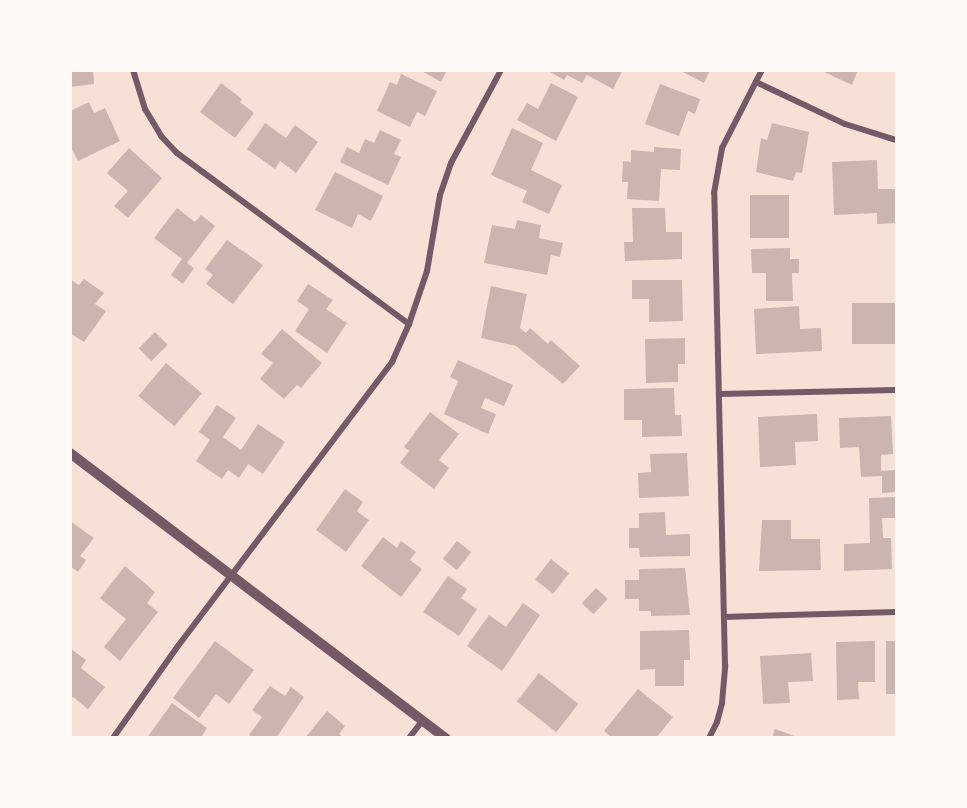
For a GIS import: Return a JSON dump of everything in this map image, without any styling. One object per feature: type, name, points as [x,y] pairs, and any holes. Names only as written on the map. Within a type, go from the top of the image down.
[{"type":"street","points":[[133,70],[145,109],[161,136],[177,153],[409,324]]},
{"type":"street","points":[[113,738],[178,646],[392,362],[409,324],[427,271],[440,195],[451,163],[501,70]]},
{"type":"street","points":[[709,738],[717,722],[722,703],[725,665],[714,193],[722,148],[762,70]]},
{"type":"street","points":[[756,82],[845,124],[897,140]]},
{"type":"street","points":[[719,394],[897,390]]},
{"type":"street","points":[[70,453],[446,738]]},
{"type":"street","points":[[724,617],[897,612]]},
{"type":"street","points":[[409,738],[423,720]]},
{"type":"building","points":[[70,70],[93,70],[94,84],[70,87]]},
{"type":"building","points":[[420,70],[447,70],[441,82]]},
{"type":"building","points":[[547,70],[623,70],[613,89],[587,75],[582,83],[567,75],[564,80]]},
{"type":"building","points":[[679,70],[710,70],[704,83]]},
{"type":"building","points":[[820,70],[858,70],[852,85]]},
{"type":"building","points":[[401,74],[437,91],[425,116],[417,112],[410,127],[377,111],[390,82],[397,85]]},
{"type":"building","points":[[221,83],[242,99],[240,102],[254,113],[235,138],[200,112]]},
{"type":"building","points":[[551,83],[578,97],[556,141],[517,120],[527,103],[538,109]]},
{"type":"building","points":[[660,84],[700,99],[695,114],[688,111],[679,136],[645,124]]},
{"type":"building","points":[[89,102],[94,113],[105,108],[120,141],[78,161],[70,145],[70,111]]},
{"type":"building","points":[[265,123],[286,138],[295,125],[318,142],[296,173],[280,161],[275,169],[247,149]]},
{"type":"building","points":[[772,123],[809,132],[802,173],[796,172],[793,181],[756,172],[761,138],[767,140]]},
{"type":"building","points":[[512,128],[543,143],[531,170],[562,185],[549,214],[522,202],[527,191],[491,175]]},
{"type":"building","points":[[380,130],[401,140],[394,154],[401,157],[388,185],[340,162],[347,147],[359,153],[365,139],[374,143]]},
{"type":"building","points":[[654,147],[681,149],[680,170],[661,169],[659,201],[627,199],[628,182],[622,182],[623,161],[631,162],[631,150],[654,152]]},
{"type":"building","points":[[129,148],[162,178],[128,218],[114,206],[128,191],[107,173]]},
{"type":"building","points":[[877,160],[878,189],[896,189],[896,223],[877,224],[877,213],[834,215],[832,162]]},
{"type":"building","points":[[335,172],[383,196],[371,221],[358,214],[352,228],[315,210]]},
{"type":"building","points":[[750,195],[789,195],[789,238],[750,238]]},
{"type":"building","points":[[177,208],[195,222],[201,215],[215,226],[187,263],[194,268],[183,284],[171,275],[182,259],[154,238]]},
{"type":"building","points":[[632,208],[665,208],[666,232],[682,232],[682,259],[625,261],[624,242],[633,242]]},
{"type":"building","points":[[517,220],[541,225],[539,238],[563,243],[560,257],[551,255],[547,275],[484,263],[492,225],[515,229]]},
{"type":"building","points":[[227,240],[263,265],[233,304],[206,284],[213,275],[205,269]]},
{"type":"building","points":[[790,248],[790,259],[799,259],[799,273],[792,273],[793,301],[766,301],[766,273],[752,273],[751,249]]},
{"type":"building","points":[[70,279],[79,285],[84,279],[104,293],[95,304],[106,311],[84,342],[70,333]]},
{"type":"building","points":[[632,280],[682,280],[683,321],[649,322],[649,299],[632,299]]},
{"type":"building","points":[[308,284],[333,300],[326,309],[347,323],[327,353],[295,331],[309,309],[297,301]]},
{"type":"building","points":[[491,286],[527,294],[520,328],[526,333],[530,328],[548,344],[551,340],[580,366],[563,384],[516,346],[481,338]]},
{"type":"building","points":[[852,303],[896,303],[896,344],[852,344]]},
{"type":"building","points":[[799,306],[800,329],[821,328],[822,351],[756,354],[754,309]]},
{"type":"building","points":[[282,329],[322,363],[301,388],[297,385],[284,399],[260,379],[273,363],[261,354]]},
{"type":"building","points":[[155,332],[168,345],[151,361],[139,348]]},
{"type":"building","points":[[685,338],[685,364],[678,364],[678,382],[646,383],[645,339]]},
{"type":"building","points":[[458,360],[513,385],[504,406],[485,398],[481,408],[496,414],[488,434],[444,414],[458,381],[450,377]]},
{"type":"building","points":[[166,363],[202,393],[174,426],[138,396]]},
{"type":"building","points":[[674,388],[675,415],[681,415],[682,436],[642,437],[642,420],[624,420],[624,389]]},
{"type":"building","points":[[217,405],[236,418],[223,437],[241,450],[258,424],[285,442],[263,474],[248,464],[239,478],[228,470],[222,479],[196,461],[210,440],[199,432]]},
{"type":"building","points":[[430,412],[459,434],[439,460],[449,468],[434,489],[400,463],[409,451],[404,447]]},
{"type":"building","points":[[817,414],[818,441],[795,442],[796,465],[760,467],[758,417]]},
{"type":"building","points":[[891,416],[893,454],[881,455],[881,471],[896,470],[896,492],[882,493],[882,476],[861,477],[859,447],[840,448],[839,418]]},
{"type":"building","points":[[687,453],[689,496],[639,498],[638,473],[651,472],[650,454]]},
{"type":"building","points":[[345,489],[363,502],[357,511],[369,520],[346,552],[316,530]]},
{"type":"building","points":[[896,497],[896,518],[882,518],[883,538],[891,538],[892,569],[844,571],[844,544],[870,543],[869,498]]},
{"type":"building","points":[[665,512],[666,535],[690,534],[690,556],[640,557],[639,548],[629,548],[629,528],[639,528],[639,513]]},
{"type":"building","points":[[762,520],[791,520],[791,539],[820,539],[821,570],[759,571]]},
{"type":"building","points":[[70,521],[94,538],[80,556],[86,560],[78,572],[70,566]]},
{"type":"building","points":[[383,537],[397,548],[401,541],[416,552],[410,560],[422,569],[401,597],[361,566]]},
{"type":"building","points":[[457,541],[471,552],[457,570],[443,559]]},
{"type":"building","points":[[551,559],[569,573],[553,594],[535,579]]},
{"type":"building","points":[[125,566],[155,592],[147,603],[158,612],[120,661],[104,647],[126,619],[100,598]]},
{"type":"building","points":[[685,568],[690,615],[651,616],[651,611],[639,611],[639,599],[625,599],[625,580],[639,580],[639,569]]},
{"type":"building","points":[[448,576],[467,589],[461,598],[477,609],[459,636],[423,612]]},
{"type":"building","points":[[596,588],[608,599],[593,614],[582,603]]},
{"type":"building","points":[[523,603],[540,615],[502,671],[467,646],[489,615],[506,627]]},
{"type":"building","points":[[689,630],[690,660],[684,660],[684,686],[655,686],[655,669],[640,670],[640,631]]},
{"type":"building","points":[[215,641],[254,670],[229,704],[216,694],[199,718],[173,698]]},
{"type":"building","points":[[875,641],[875,682],[858,682],[859,699],[837,700],[836,642]]},
{"type":"building","points":[[886,641],[896,641],[896,694],[886,694]]},
{"type":"building","points":[[70,648],[86,660],[81,668],[105,687],[88,709],[73,697],[70,700]]},
{"type":"building","points":[[811,653],[813,681],[788,682],[790,703],[763,704],[760,656]]},
{"type":"building","points":[[539,673],[578,704],[556,732],[517,701]]},
{"type":"building","points":[[270,686],[285,696],[291,687],[304,697],[276,738],[253,738],[249,735],[262,717],[252,710]]},
{"type":"building","points":[[638,689],[673,717],[656,738],[612,738],[604,731]]},
{"type":"building","points":[[172,703],[207,728],[201,738],[147,738]]},
{"type":"building","points":[[327,711],[345,726],[339,734],[344,738],[305,738]]},
{"type":"building","points":[[775,729],[797,737],[797,738],[772,738]]}]
